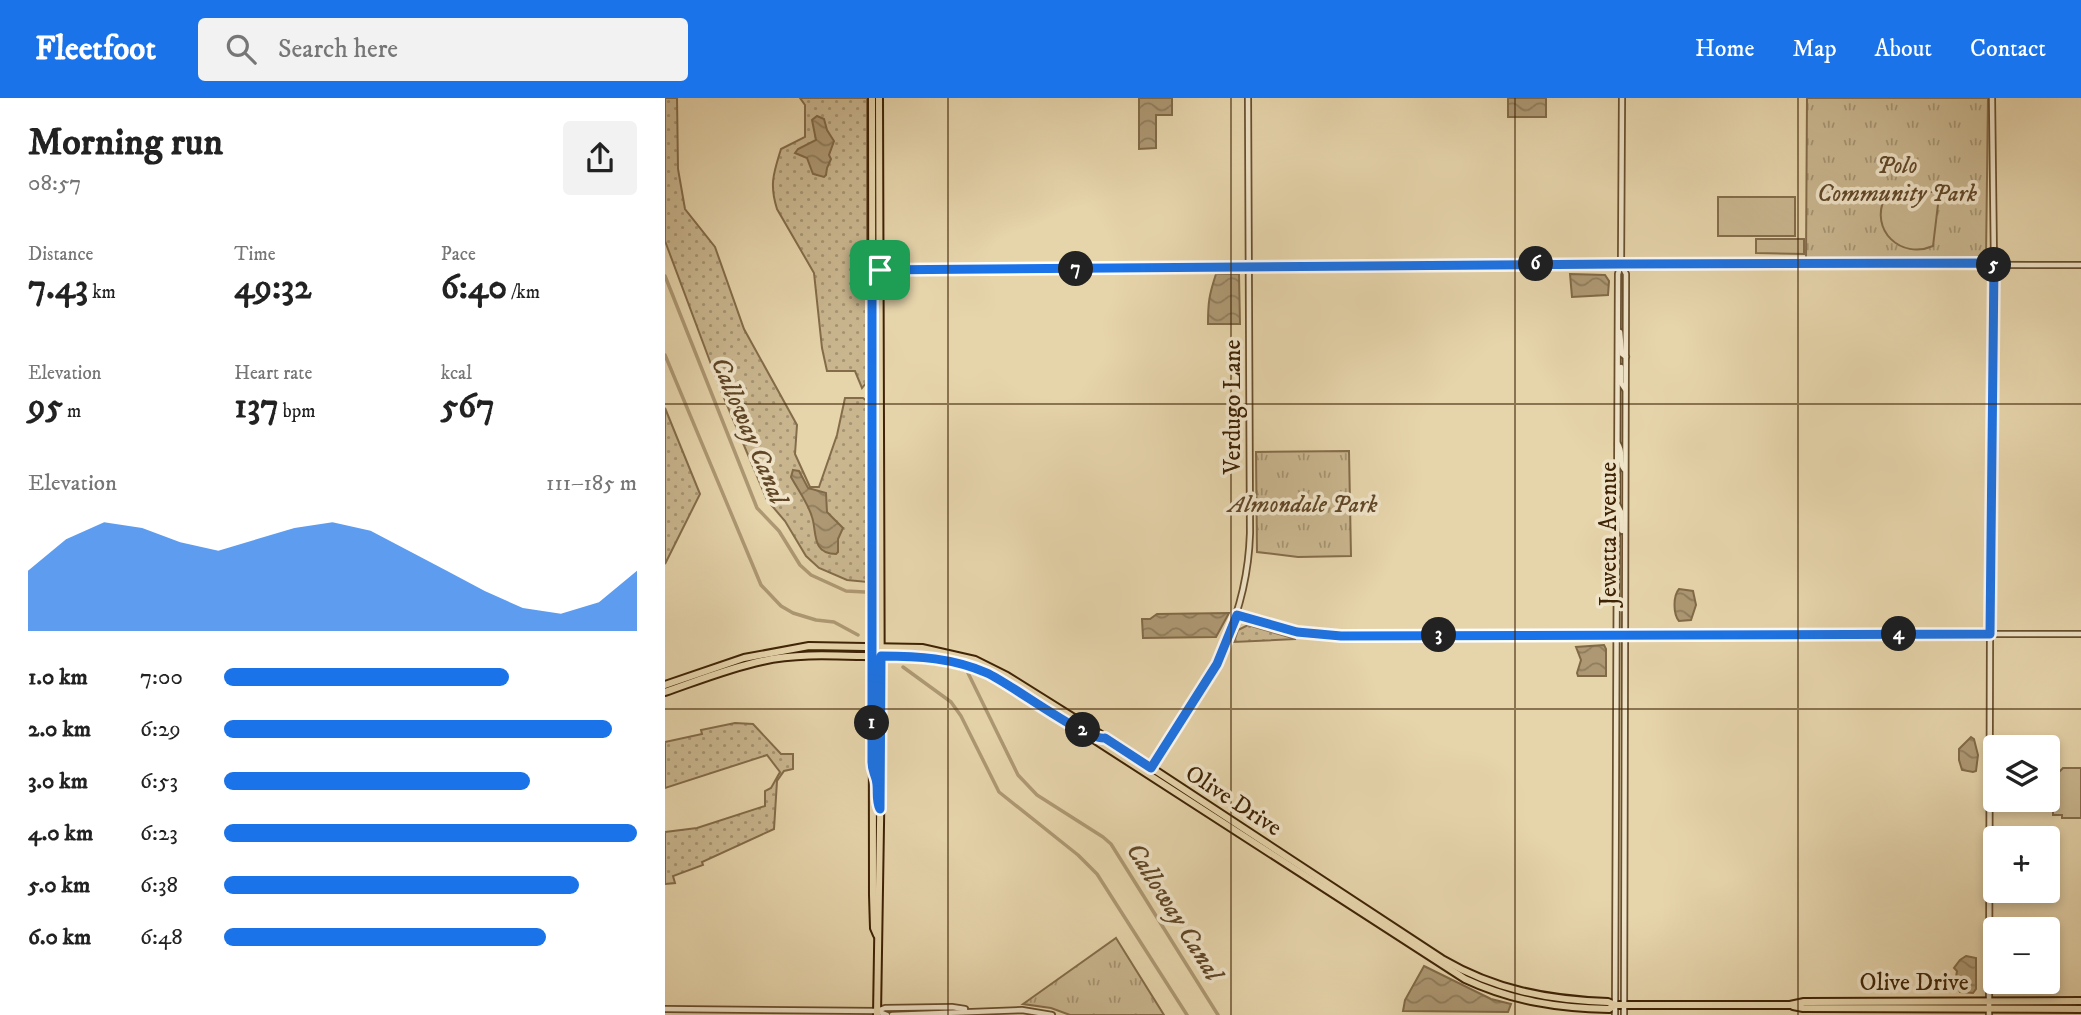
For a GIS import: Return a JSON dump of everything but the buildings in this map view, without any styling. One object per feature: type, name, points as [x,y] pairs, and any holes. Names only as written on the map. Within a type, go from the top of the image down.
[{"type":"main road","points":[[872,98],[876,270],[872,352],[879,430],[872,647],[873,895],[874,928],[877,935]]},
{"type":"main road","points":[[877,1013],[881,762],[881,647],[876,535],[879,98]]},
{"type":"main road","name":"Olive Drive","points":[[665,685],[760,654],[809,646],[922,648],[975,660],[1007,676],[1105,738],[1218,821],[1386,930],[1483,980],[1529,995],[1608,1002],[1624,1006],[1790,1005],[1804,1002],[1855,1001],[1921,1001],[1989,1009],[2081,1005]]},
{"type":"main road","points":[[730,670],[760,654]]},
{"type":"main road","points":[[921,657],[930,654],[957,655]]},
{"type":"main road","name":"Olive Drive","points":[[665,692],[730,670],[785,657],[921,657],[985,672],[1242,828],[1356,903],[1456,975],[1501,994],[1535,1003],[1609,1009],[1615,1005]]},
{"type":"main road","points":[[693,682],[718,666]]},
{"type":"main road","points":[[1077,729],[1100,739],[1105,738]]},
{"type":"main road","points":[[872,734],[876,740],[876,757],[881,762]]},
{"type":"main road","points":[[873,773],[880,809]]},
{"type":"main road","points":[[1218,821],[1223,820],[1238,829],[1242,828]]},
{"type":"main road","points":[[1330,894],[1356,903]]},
{"type":"main road","points":[[873,895],[880,925]]},
{"type":"main road","points":[[1456,975],[1479,982],[1483,980]]},
{"type":"main road","points":[[1535,1003],[1569,1000]]},
{"type":"main road","points":[[1894,1009],[1897,1005],[1921,1001]]},
{"type":"main road","name":"Olive Drive","points":[[1790,1005],[1825,1009],[2057,1009],[2081,1005]]},
{"type":"street","name":"Verdugo Lane","points":[[1149,771],[1217,664],[1237,615],[1247,574],[1250,533],[1248,98]]},
{"type":"street","name":"Jewetta Avenue","points":[[1615,1015],[1618,274],[1621,264],[1622,98]]},
{"type":"street","points":[[1989,1009],[1994,263],[1992,98]]},
{"type":"street","points":[[876,270],[1621,264],[2081,265]]},
{"type":"street","name":"Jewetta Avenue","points":[[1621,264],[1626,274],[1624,1015]]},
{"type":"street","points":[[1618,328],[1622,354],[1626,357]]},
{"type":"street","points":[[1618,357],[1625,390]]},
{"type":"street","points":[[1618,444],[1621,448],[1621,464],[1625,469]]},
{"type":"street","points":[[1618,506],[1625,539]]},
{"type":"street","points":[[1237,615],[1297,632],[1341,636],[2081,634]]},
{"type":"street","points":[[1825,1009],[1849,1005],[1855,1001]]},
{"type":"street","points":[[877,1013],[885,1007],[952,1007],[969,1010],[1022,1010],[1052,1015]]},
{"type":"street","points":[[665,1009],[890,1015],[953,1014],[969,1010]]},
{"type":"green space","points":[[665,98],[677,98],[678,169],[685,209],[715,247],[744,329],[797,425],[795,454],[810,487],[819,487],[837,435],[845,398],[863,398],[868,402],[867,582],[847,580],[819,568],[806,556],[785,521],[767,500],[721,391],[665,241]]},
{"type":"green space","points":[[800,98],[867,98],[867,343],[866,383],[862,388],[855,371],[827,371],[814,273],[777,209],[773,192],[773,178],[781,149],[805,137],[805,105]]},
{"type":"green space","name":"Polo Community Park","points":[[1807,98],[1988,98],[1986,259],[1806,260]]},
{"type":"green space","points":[[1935,192],[1939,196],[1933,246],[1910,249],[1891,239],[1885,231],[1881,221],[1881,209],[1885,197]]},
{"type":"green space","points":[[1718,197],[1795,197],[1795,236],[1718,236]]},
{"type":"green space","points":[[1756,239],[1804,239],[1804,254],[1756,253]]},
{"type":"green space","points":[[665,408],[700,494],[665,564]]},
{"type":"green space","name":"Almondale Park","points":[[1349,451],[1351,556],[1298,557],[1257,552],[1256,452]]},
{"type":"green space","points":[[1248,625],[1296,639],[1234,642],[1238,630]]},
{"type":"green space","points":[[735,723],[753,724],[781,754],[793,754],[793,769],[784,771],[777,781],[774,829],[702,862],[703,865],[673,876],[675,883],[665,884],[665,832],[697,828],[765,806],[765,791],[771,788],[780,772],[767,755],[665,788],[665,742],[702,734],[701,730]]},
{"type":"green space","points":[[2063,768],[2081,768],[2081,818],[2053,815],[2053,812],[2060,812],[2060,771]]},
{"type":"green space","points":[[1116,938],[1164,1015],[1070,1015],[1051,1008],[1023,1004]]},
{"type":"water","points":[[1139,98],[1172,98],[1172,115],[1156,115],[1156,148],[1139,149]]},
{"type":"water","points":[[1508,98],[1546,98],[1546,117],[1508,117]]},
{"type":"water","points":[[817,116],[824,119],[834,141],[824,177],[813,174],[807,158],[795,153],[816,140],[812,120]]},
{"type":"water","points":[[1216,274],[1239,274],[1240,324],[1208,324],[1209,299]]},
{"type":"water","points":[[1570,274],[1605,275],[1609,281],[1608,295],[1572,297]]},
{"type":"water","points":[[793,470],[799,471],[808,488],[826,493],[827,512],[843,528],[836,554],[828,553],[819,546],[810,512],[791,477]]},
{"type":"water","points":[[1679,589],[1693,591],[1696,605],[1691,620],[1679,621],[1677,618],[1675,600]]},
{"type":"water","points":[[1229,613],[1216,637],[1143,638],[1142,619],[1150,619],[1157,614]]},
{"type":"water","points":[[1604,645],[1606,676],[1578,676],[1581,660],[1576,647]]},
{"type":"water","points":[[1971,737],[1978,755],[1976,771],[1973,772],[1962,770],[1959,760],[1959,749]]},
{"type":"water","points":[[1966,956],[1976,958],[1976,989],[1973,993],[1960,992],[1955,983],[1957,971],[1954,968]]},
{"type":"water","points":[[1424,966],[1491,999],[1511,1004],[1508,1012],[1403,1011],[1405,1000]]},
{"type":"waterway","name":"Calloway Canal","points":[[665,276],[757,508],[779,531],[800,565],[811,575],[846,591],[865,592]]},
{"type":"waterway","points":[[665,355],[761,585],[781,606],[793,613],[834,622],[858,635]]},
{"type":"waterway","points":[[903,667],[951,702],[961,716],[999,792],[1078,855],[1097,874],[1187,1015]]},
{"type":"waterway","name":"Calloway Canal","points":[[968,673],[1018,775],[1037,795],[1111,844],[1218,1015]]},
{"type":"route","points":[[1994,263],[1990,634],[1341,636],[1297,632],[1237,615],[1217,664],[1151,768],[1105,738],[1100,739],[1077,729],[1007,683],[985,672],[937,659],[881,656],[880,809],[873,773],[872,270],[880,270],[1994,263]]}]
